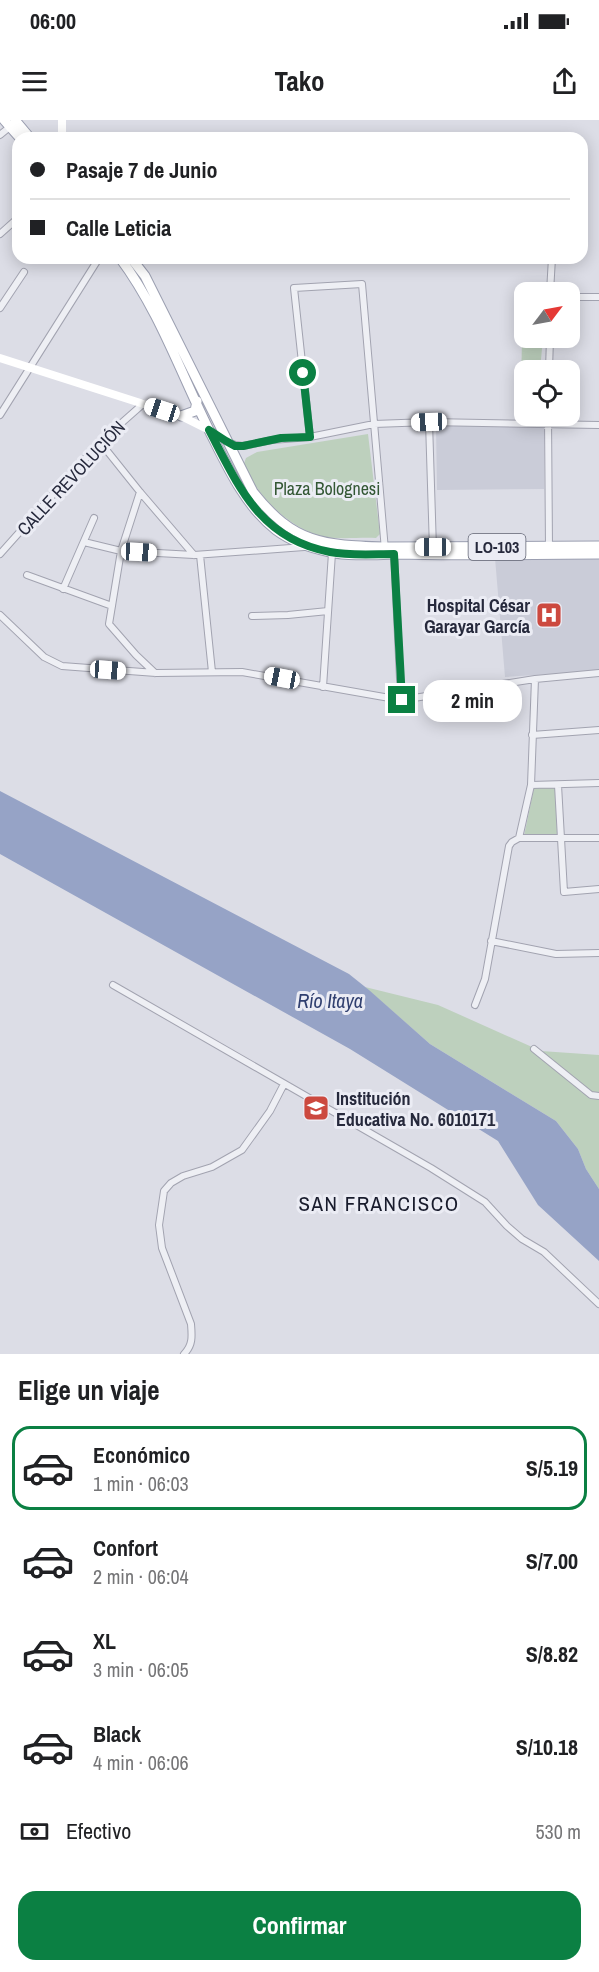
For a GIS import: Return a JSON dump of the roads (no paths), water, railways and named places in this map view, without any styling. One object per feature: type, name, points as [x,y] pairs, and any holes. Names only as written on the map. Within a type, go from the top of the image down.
[{"type":"main road","points":[[11,122],[23,132]]},
{"type":"main road","name":"LO-103","points":[[125,264],[137,280],[197,400],[209,430],[252,505],[274,529],[290,539],[308,547],[332,553],[549,550],[599,546]]},
{"type":"main road","name":"LO-103","points":[[136,264],[145,276],[253,492],[265,508],[297,534],[318,541],[390,551]]},
{"type":"main road","points":[[0,358],[181,416],[209,430]]},
{"type":"main road","points":[[181,416],[195,411],[197,400]]},
{"type":"main road","name":"LO-103","points":[[549,550],[599,554]]},
{"type":"street","points":[[0,135],[11,122]]},
{"type":"street","points":[[0,234],[12,223]]},
{"type":"street","points":[[0,415],[95,264]]},
{"type":"street","points":[[551,282],[552,264]]},
{"type":"street","points":[[0,308],[24,272]]},
{"type":"street","points":[[310,437],[294,288],[362,284],[374,424],[390,551],[402,700]]},
{"type":"street","points":[[580,297],[599,297]]},
{"type":"street","name":"CALLE REVOLUCIÓN","points":[[0,554],[100,442],[143,404]]},
{"type":"street","points":[[209,430],[235,446],[243,446],[281,438],[310,437],[374,424],[429,422],[514,424]]},
{"type":"street","points":[[429,422],[433,551]]},
{"type":"street","points":[[580,425],[599,425]]},
{"type":"street","points":[[548,426],[549,550]]},
{"type":"street","points":[[100,442],[140,492],[197,555],[212,672]]},
{"type":"street","points":[[140,492],[121,551],[109,624],[136,655],[156,673]]},
{"type":"street","points":[[63,589],[94,518]]},
{"type":"street","points":[[84,542],[121,551],[197,555],[308,547]]},
{"type":"street","points":[[323,687],[332,553]]},
{"type":"street","points":[[27,575],[112,606]]},
{"type":"street","points":[[252,616],[328,611]]},
{"type":"street","points":[[0,615],[45,657],[62,666],[156,673],[262,674],[402,700],[535,679],[599,673]]},
{"type":"street","points":[[519,838],[531,785],[535,679]]},
{"type":"street","points":[[532,735],[599,730]]},
{"type":"street","points":[[531,785],[599,783]]},
{"type":"street","points":[[558,785],[564,892],[599,889]]},
{"type":"street","points":[[475,1005],[485,979],[509,846],[519,838],[599,838]]},
{"type":"street","points":[[491,942],[556,954],[599,953]]},
{"type":"street","points":[[113,986],[431,1168],[485,1202],[507,1226],[522,1239],[544,1252],[599,1304]]},
{"type":"street","points":[[534,1049],[591,1095],[598,1096]]},
{"type":"street","points":[[184,1354],[190,1348],[191,1324],[162,1248],[159,1225],[164,1191],[171,1183],[183,1176],[212,1167],[242,1150],[270,1111],[284,1084]]},
{"type":"water","name":"Río Itaya","points":[[0,791],[349,974],[430,1044],[556,1121],[578,1149],[586,1169],[599,1189],[599,1261],[538,1205],[498,1141],[350,1049],[0,854]]},
{"type":"place","name":"Hospital César Garayar García","points":[[549,615]]},
{"type":"place","name":"Institución Educativa No. 6010171","points":[[316,1108]]},
{"type":"district","name":"SAN FRANCISCO","points":[[379,1203]]},
{"type":"park label","name":"Plaza Bolognesi","points":[[327,488]]}]
